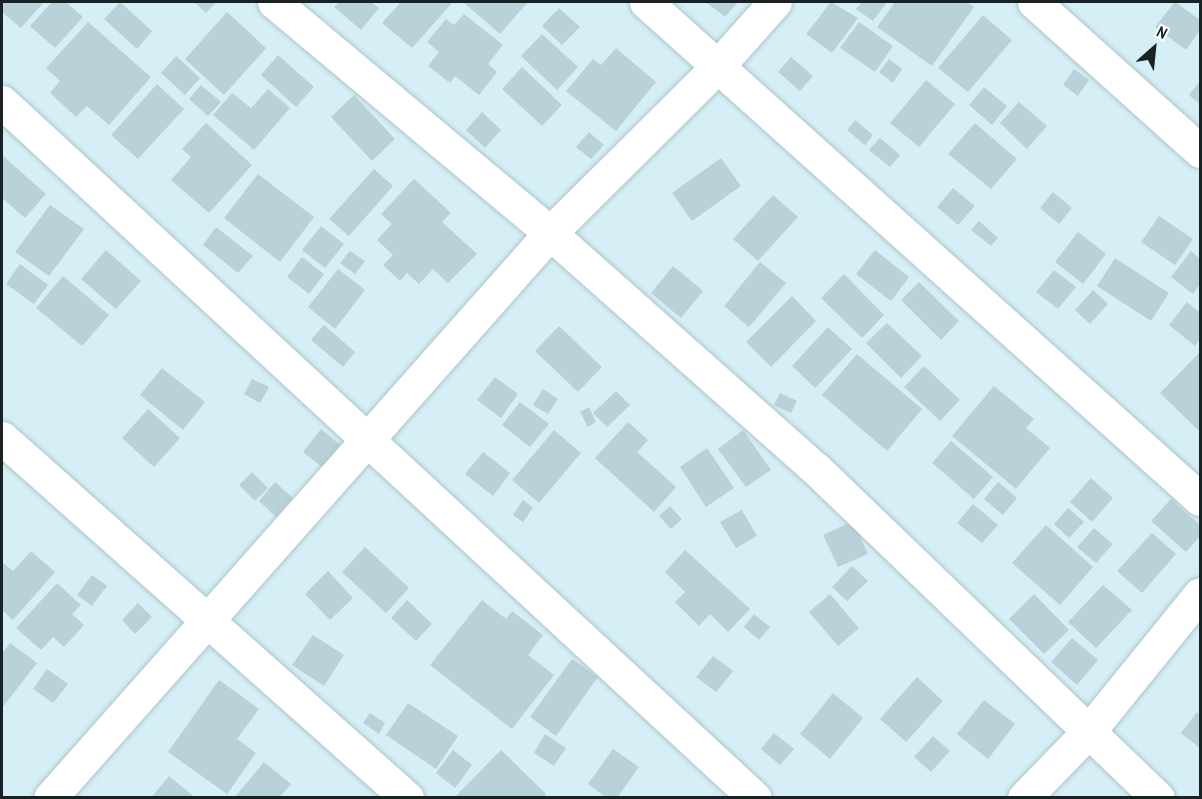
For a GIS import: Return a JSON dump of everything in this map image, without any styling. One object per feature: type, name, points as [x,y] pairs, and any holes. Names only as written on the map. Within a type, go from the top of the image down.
[{"type":"street","points":[[274,2],[550,233],[815,468],[1158,798]]},
{"type":"street","points":[[646,2],[1200,499]]},
{"type":"street","points":[[50,798],[550,233],[717,67],[775,2]]},
{"type":"street","points":[[1034,2],[1200,151]]},
{"type":"street","points":[[2,102],[755,798]]},
{"type":"street","points":[[2,438],[407,798]]},
{"type":"street","points":[[1024,798],[1089,731],[1200,594]]},
{"type":"building","points":[[4,2],[44,2],[21,28],[2,12]]},
{"type":"building","points":[[52,2],[66,2],[83,17],[55,48],[30,26]]},
{"type":"building","points":[[120,2],[152,31],[137,49],[104,19]]},
{"type":"building","points":[[194,2],[216,2],[206,13]]},
{"type":"building","points":[[339,2],[371,2],[379,8],[361,30],[334,7]]},
{"type":"building","points":[[401,2],[453,2],[412,48],[382,23]]},
{"type":"building","points":[[463,2],[528,2],[500,34]]},
{"type":"building","points":[[706,2],[738,2],[725,17]]},
{"type":"building","points":[[831,2],[858,18],[832,53],[806,34]]},
{"type":"building","points":[[862,2],[887,2],[873,21],[856,9]]},
{"type":"building","points":[[895,2],[966,2],[974,7],[932,66],[877,27]]},
{"type":"building","points":[[1175,2],[1200,20],[1200,30],[1186,50],[1155,27]]},
{"type":"building","points":[[559,8],[580,27],[562,45],[542,26]]},
{"type":"building","points":[[227,12],[266,48],[224,95],[185,59]]},
{"type":"building","points":[[464,14],[503,45],[488,64],[497,72],[479,95],[455,76],[450,83],[428,66],[439,52],[427,42],[446,19],[454,25]]},
{"type":"building","points":[[983,15],[1012,40],[968,92],[938,68]]},
{"type":"building","points":[[88,22],[151,77],[109,125],[87,106],[76,117],[50,93],[60,81],[46,68]]},
{"type":"building","points":[[859,22],[893,46],[875,72],[840,48]]},
{"type":"building","points":[[542,34],[578,67],[557,90],[521,56]]},
{"type":"building","points":[[616,48],[656,82],[616,131],[566,91],[593,59],[601,65]]},
{"type":"building","points":[[278,55],[314,87],[296,107],[261,75]]},
{"type":"building","points":[[176,56],[200,78],[185,95],[161,73]]},
{"type":"building","points":[[791,57],[813,76],[800,91],[778,72]]},
{"type":"building","points":[[889,59],[902,69],[893,83],[879,72]]},
{"type":"building","points":[[522,67],[562,105],[542,126],[502,89]]},
{"type":"building","points":[[1074,69],[1089,80],[1078,96],[1063,85]]},
{"type":"building","points":[[926,80],[955,104],[919,147],[890,123]]},
{"type":"building","points":[[1200,81],[1200,104],[1189,95]]},
{"type":"building","points":[[157,84],[184,109],[138,159],[111,135]]},
{"type":"building","points":[[201,85],[221,102],[208,116],[189,99]]},
{"type":"building","points":[[984,87],[1007,106],[992,125],[969,105]]},
{"type":"building","points":[[268,89],[290,108],[254,150],[213,115],[232,93],[251,108]]},
{"type":"building","points":[[354,95],[395,139],[372,161],[331,117]]},
{"type":"building","points":[[1019,102],[1047,126],[1027,149],[1000,123]]},
{"type":"building","points":[[482,112],[501,130],[485,148],[466,130]]},
{"type":"building","points":[[855,120],[873,135],[865,145],[847,130]]},
{"type":"building","points":[[206,123],[252,165],[209,213],[171,180],[191,157],[182,149]]},
{"type":"building","points":[[975,123],[1017,159],[991,189],[948,154]]},
{"type":"building","points":[[589,132],[604,145],[591,159],[576,147]]},
{"type":"building","points":[[880,138],[900,155],[890,167],[869,150]]},
{"type":"building","points":[[2,155],[46,194],[25,218],[2,198]]},
{"type":"building","points":[[721,158],[741,186],[692,221],[672,193]]},
{"type":"building","points":[[374,169],[393,186],[349,236],[329,219]]},
{"type":"building","points":[[258,174],[314,217],[280,262],[224,218]]},
{"type":"building","points":[[414,179],[451,213],[442,222],[477,254],[448,283],[433,269],[419,284],[407,273],[400,281],[383,265],[393,255],[377,240],[392,224],[381,214]]},
{"type":"building","points":[[953,188],[975,206],[958,225],[937,207]]},
{"type":"building","points":[[1053,192],[1072,208],[1059,224],[1040,208]]},
{"type":"building","points":[[773,195],[798,217],[758,261],[733,239]]},
{"type":"building","points":[[50,205],[84,229],[49,276],[15,252]]},
{"type":"building","points":[[1159,216],[1193,239],[1175,265],[1141,242]]},
{"type":"building","points":[[979,221],[998,238],[991,246],[971,230]]},
{"type":"building","points":[[321,226],[344,244],[325,268],[302,250]]},
{"type":"building","points":[[216,227],[253,256],[238,273],[203,245]]},
{"type":"building","points":[[1078,232],[1106,254],[1083,284],[1055,262]]},
{"type":"building","points":[[106,250],[141,281],[116,309],[81,279]]},
{"type":"building","points":[[875,250],[909,277],[891,301],[856,274]]},
{"type":"building","points":[[350,251],[365,261],[355,274],[340,263]]},
{"type":"building","points":[[1191,251],[1200,259],[1200,284],[1193,294],[1171,277]]},
{"type":"building","points":[[302,257],[324,274],[309,294],[287,277]]},
{"type":"building","points":[[1115,258],[1169,293],[1151,321],[1097,286]]},
{"type":"building","points":[[760,262],[786,283],[749,327],[724,306]]},
{"type":"building","points":[[20,264],[48,285],[34,304],[6,284]]},
{"type":"building","points":[[673,266],[703,291],[681,318],[651,293]]},
{"type":"building","points":[[338,269],[365,290],[335,329],[308,307]]},
{"type":"building","points":[[1054,270],[1076,287],[1058,309],[1036,292]]},
{"type":"building","points":[[844,274],[884,315],[862,338],[821,298]]},
{"type":"building","points":[[63,276],[109,315],[82,346],[36,308]]},
{"type":"building","points":[[919,282],[959,321],[941,340],[901,300]]},
{"type":"building","points":[[1093,290],[1108,304],[1090,324],[1075,310]]},
{"type":"building","points":[[792,296],[816,321],[771,367],[746,342]]},
{"type":"building","points":[[1187,302],[1200,313],[1200,339],[1195,346],[1169,325]]},
{"type":"building","points":[[887,323],[922,356],[901,378],[866,343]]},
{"type":"building","points":[[324,325],[355,352],[343,367],[311,340]]},
{"type":"building","points":[[559,326],[602,367],[578,392],[535,351]]},
{"type":"building","points":[[828,327],[852,349],[815,388],[792,366]]},
{"type":"building","points":[[1200,352],[1200,432],[1160,393]]},
{"type":"building","points":[[857,354],[922,409],[887,451],[822,395]]},
{"type":"building","points":[[924,366],[960,400],[940,421],[904,387]]},
{"type":"building","points":[[162,368],[205,402],[183,430],[140,395]]},
{"type":"building","points":[[495,377],[518,394],[501,418],[477,400]]},
{"type":"building","points":[[252,379],[269,387],[260,403],[244,394]]},
{"type":"building","points":[[994,386],[1034,419],[1026,428],[1050,448],[1016,489],[952,436]]},
{"type":"building","points":[[543,389],[558,399],[548,414],[533,405]]},
{"type":"building","points":[[616,391],[630,405],[607,427],[593,413]]},
{"type":"building","points":[[780,393],[797,401],[791,413],[774,405]]},
{"type":"building","points":[[520,402],[549,424],[530,447],[502,425]]},
{"type":"building","points":[[589,407],[596,422],[588,427],[580,412]]},
{"type":"building","points":[[148,409],[180,438],[154,467],[122,438]]},
{"type":"building","points":[[628,422],[648,440],[637,452],[676,487],[654,512],[595,458]]},
{"type":"building","points":[[321,429],[344,448],[326,470],[303,452]]},
{"type":"building","points":[[554,430],[581,453],[539,503],[512,480]]},
{"type":"building","points":[[743,430],[771,470],[746,487],[718,449]]},
{"type":"building","points":[[951,441],[993,477],[974,499],[932,463]]},
{"type":"building","points":[[707,448],[734,488],[706,507],[680,467]]},
{"type":"building","points":[[483,452],[510,473],[493,496],[465,474]]},
{"type":"building","points":[[252,472],[268,488],[255,501],[239,485]]},
{"type":"building","points":[[1091,478],[1113,498],[1092,522],[1070,502]]},
{"type":"building","points":[[275,482],[293,498],[276,517],[259,501]]},
{"type":"building","points":[[998,482],[1017,498],[1003,515],[984,499]]},
{"type":"building","points":[[1171,499],[1200,525],[1200,536],[1186,552],[1151,521]]},
{"type":"building","points":[[523,500],[533,508],[523,522],[513,515]]},
{"type":"building","points":[[973,504],[998,525],[982,543],[957,523]]},
{"type":"building","points":[[670,506],[682,519],[671,529],[659,516]]},
{"type":"building","points":[[1068,508],[1084,522],[1069,538],[1054,524]]},
{"type":"building","points":[[742,510],[757,536],[736,548],[720,522]]},
{"type":"building","points":[[853,521],[868,554],[838,567],[823,535]]},
{"type":"building","points":[[1046,525],[1093,567],[1060,605],[1012,563]]},
{"type":"building","points":[[1094,528],[1113,544],[1096,563],[1077,547]]},
{"type":"building","points":[[1152,533],[1176,554],[1142,593],[1117,571]]},
{"type":"building","points":[[365,547],[409,588],[386,613],[342,572]]},
{"type":"building","points":[[685,550],[750,609],[728,632],[710,614],[699,626],[675,602],[685,592],[665,572]]},
{"type":"building","points":[[31,551],[55,572],[13,620],[2,610],[2,562],[13,571]]},
{"type":"building","points":[[852,566],[868,581],[847,601],[832,587]]},
{"type":"building","points":[[328,571],[353,598],[330,620],[305,594]]},
{"type":"building","points":[[92,575],[107,586],[92,606],[77,595]]},
{"type":"building","points":[[57,583],[81,605],[72,614],[84,625],[64,647],[53,637],[41,650],[16,628]]},
{"type":"building","points":[[1103,585],[1132,610],[1096,648],[1068,622]]},
{"type":"building","points":[[830,594],[859,628],[838,646],[809,612]]},
{"type":"building","points":[[1034,594],[1069,630],[1044,654],[1009,619]]},
{"type":"building","points":[[407,600],[432,624],[416,641],[391,618]]},
{"type":"building","points":[[482,600],[506,619],[512,611],[543,635],[528,655],[554,675],[512,729],[430,665]]},
{"type":"building","points":[[138,603],[152,617],[135,634],[122,620]]},
{"type":"building","points":[[754,614],[770,627],[759,640],[744,627]]},
{"type":"building","points":[[313,635],[344,655],[324,686],[292,665]]},
{"type":"building","points":[[1072,638],[1098,660],[1077,685],[1051,662]]},
{"type":"building","points":[[10,643],[37,663],[2,708],[2,654]]},
{"type":"building","points":[[713,656],[733,671],[716,692],[696,677]]},
{"type":"building","points":[[572,659],[598,677],[556,736],[530,717]]},
{"type":"building","points":[[47,669],[68,684],[53,703],[33,689]]},
{"type":"building","points":[[917,677],[943,701],[906,742],[880,719]]},
{"type":"building","points":[[219,680],[259,709],[237,739],[256,753],[227,794],[168,752]]},
{"type":"building","points":[[833,693],[863,718],[830,759],[800,734]]},
{"type":"building","points":[[984,700],[1015,724],[988,759],[957,734]]},
{"type":"building","points":[[408,703],[458,736],[436,769],[386,735]]},
{"type":"building","points":[[1197,712],[1200,715],[1200,748],[1181,733]]},
{"type":"building","points":[[370,713],[385,723],[379,734],[363,723]]},
{"type":"building","points":[[774,733],[794,749],[780,765],[761,749]]},
{"type":"building","points":[[545,734],[566,748],[554,766],[534,753]]},
{"type":"building","points":[[933,736],[950,751],[931,772],[914,757]]},
{"type":"building","points":[[613,749],[639,767],[617,798],[607,798],[588,784]]},
{"type":"building","points":[[453,750],[472,765],[455,788],[436,773]]},
{"type":"building","points":[[501,750],[546,794],[543,798],[454,798]]},
{"type":"building","points":[[264,762],[291,784],[279,798],[234,798]]},
{"type":"building","points":[[169,776],[196,798],[151,798]]}]
